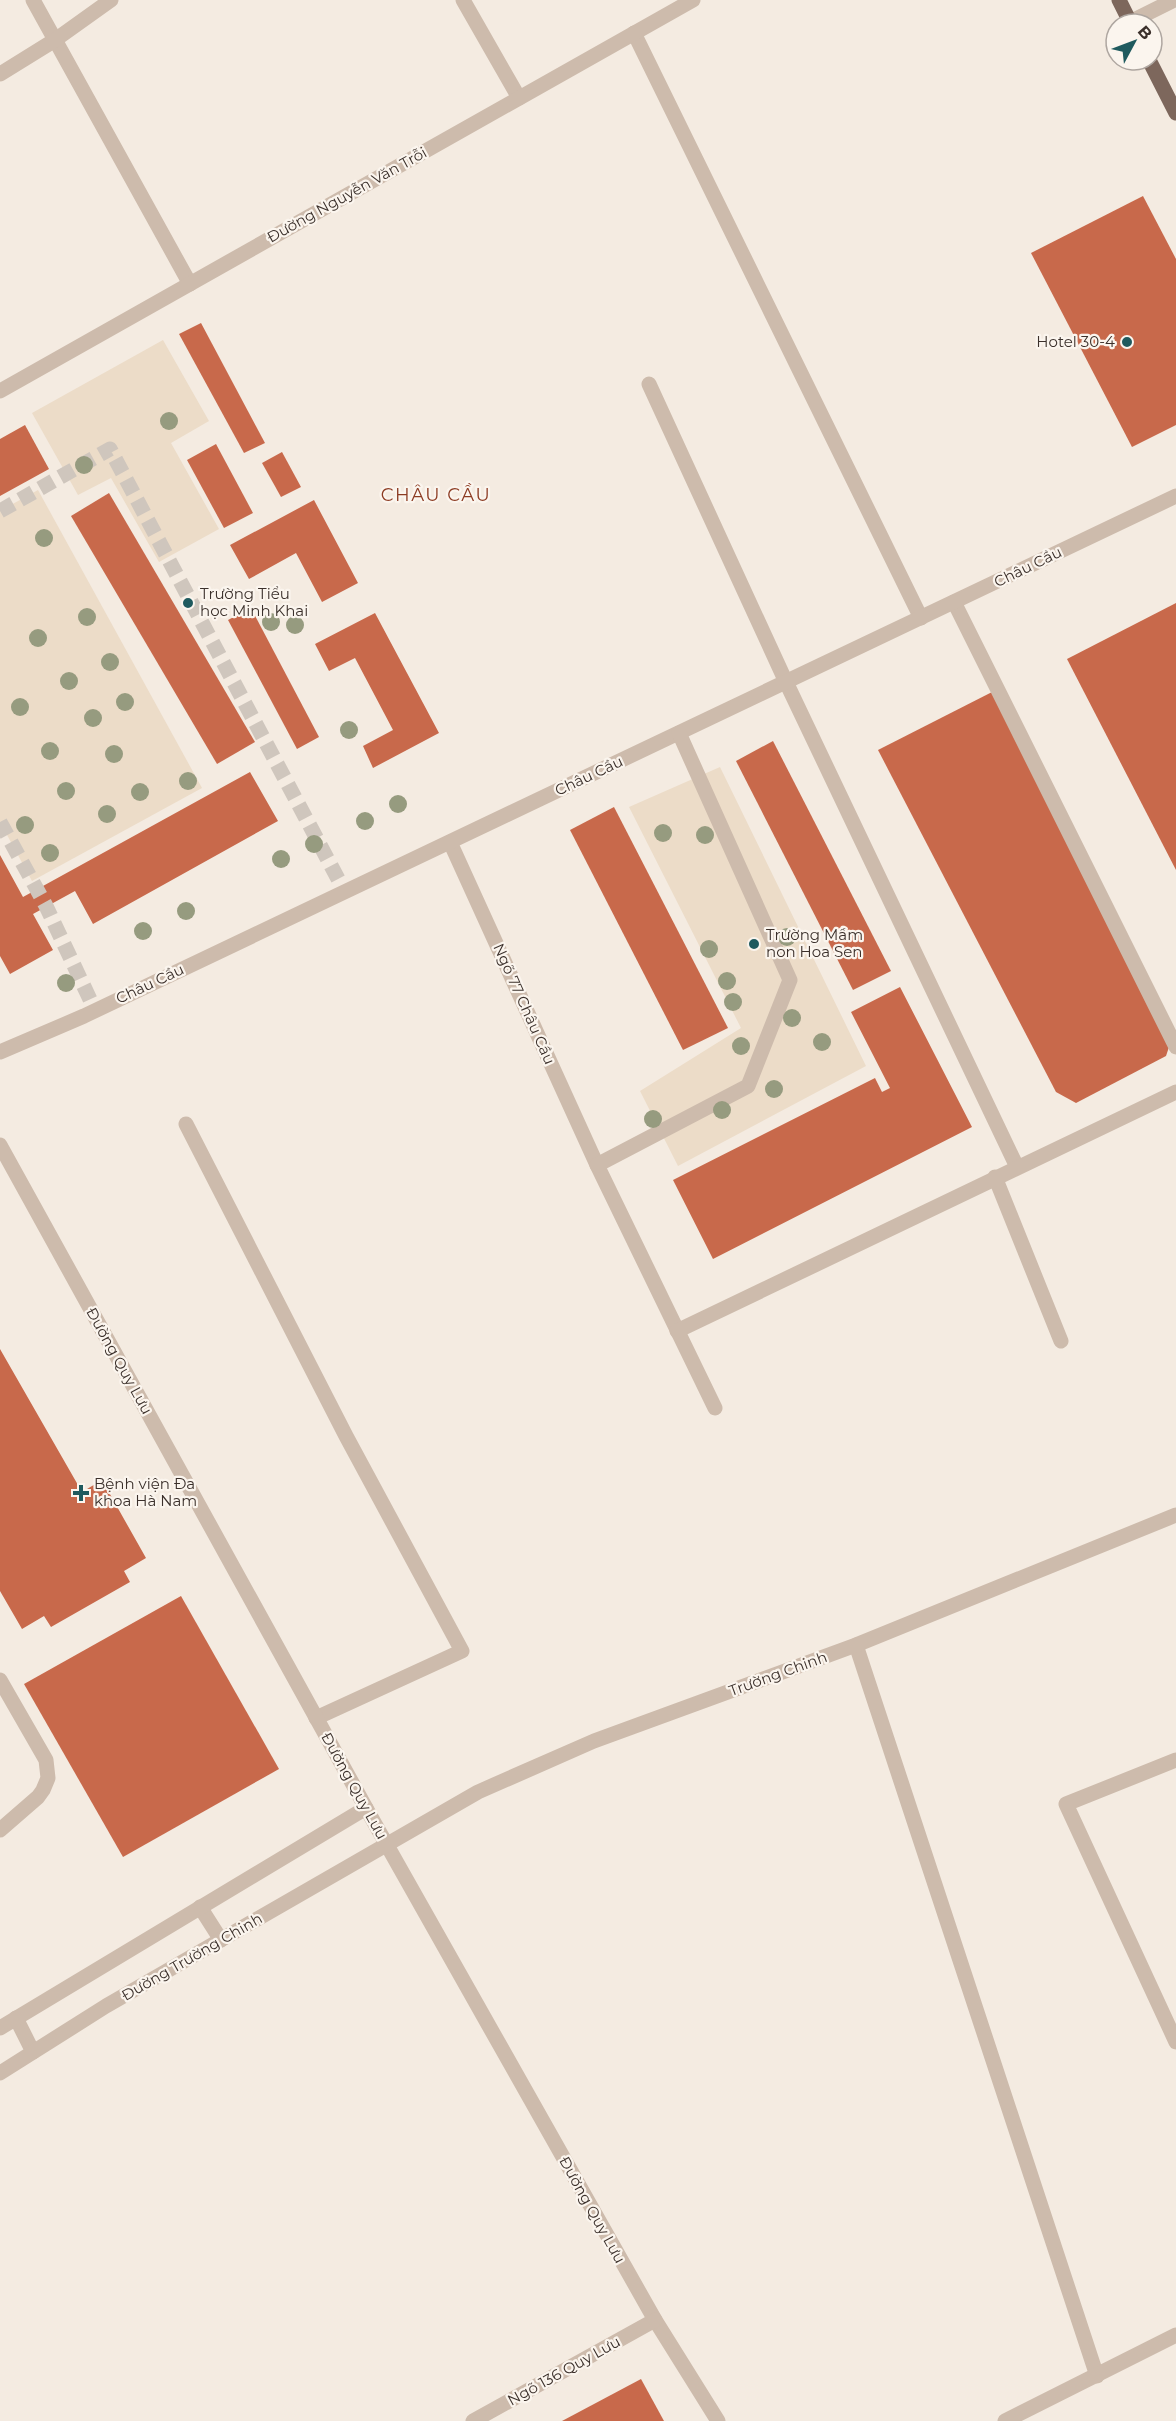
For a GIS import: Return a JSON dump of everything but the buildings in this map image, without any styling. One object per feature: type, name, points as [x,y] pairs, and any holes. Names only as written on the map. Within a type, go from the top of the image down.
[{"type":"main road","points":[[1155,72],[1176,113]]},
{"type":"street","points":[[33,0],[190,284]]},
{"type":"street","points":[[0,74],[55,40],[111,0]]},
{"type":"street","points":[[463,0],[519,98]]},
{"type":"street","name":"Đường Nguyễn Văn Trỗi","points":[[0,391],[693,0]]},
{"type":"street","points":[[1152,12],[1174,0]]},
{"type":"street","points":[[634,33],[921,618]]},
{"type":"street","points":[[649,384],[786,682],[1017,1167]]},
{"type":"street","name":"Châu Cầu","points":[[0,1052],[84,1016],[1176,496]]},
{"type":"street","points":[[954,602],[1176,1047]]},
{"type":"street","points":[[597,1166],[748,1086],[790,980],[679,733]]},
{"type":"street","name":"Ngõ 77 Châu Cầu","points":[[450,842],[597,1166],[715,1408]]},
{"type":"street","points":[[677,1331],[1176,1092]]},
{"type":"street","points":[[186,1124],[305,1358],[462,1650],[316,1718]]},
{"type":"street","name":"Đường Quy Lưu","points":[[0,1145],[366,1808],[655,2320],[718,2421]]},
{"type":"street","points":[[995,1177],[1061,1341]]},
{"type":"street","name":"Trường Chinh","points":[[387,1845],[478,1792],[594,1741],[855,1645],[1176,1515]]},
{"type":"street","points":[[855,1645],[1097,2376]]},
{"type":"street","points":[[0,1680],[46,1760],[48,1778],[44,1790],[38,1797],[0,1830]]},
{"type":"street","points":[[1176,1760],[1066,1804],[1176,2042]]},
{"type":"street","points":[[0,2028],[366,1808]]},
{"type":"street","name":"Đường Trường Chinh","points":[[0,2073],[106,2006],[387,1845]]},
{"type":"street","points":[[200,1907],[221,1940]]},
{"type":"street","points":[[16,2018],[33,2052]]},
{"type":"street","name":"Ngõ 136 Quy Lưu","points":[[473,2421],[655,2320]]},
{"type":"street","points":[[1005,2421],[1176,2336]]},
{"type":"shaded area","points":[[163,340],[209,421],[171,443],[219,529],[159,562],[111,478],[78,495],[32,413]]},
{"type":"shaded area","points":[[38,490],[202,788],[32,881],[0,822],[0,511]]},
{"type":"shaded area","points":[[720,767],[866,1066],[678,1166],[640,1091],[741,1028],[629,807]]},
{"type":"tunnel","points":[[0,511],[110,449],[345,892]]},
{"type":"tunnel","points":[[0,822],[46,906],[95,1010]]},
{"type":"place","name":"Hotel 30-4","points":[[1127,342]]},
{"type":"place","name":"Trường Tiểu học Minh Khai","points":[[188,603]]},
{"type":"place","name":"Trường Mầm non Hoa Sen","points":[[754,944]]},
{"type":"place","name":"Bệnh viện Đa khoa Hà Nam","points":[[81,1493]]},
{"type":"district","name":"CHÂU CẦU","points":[[436,495]]}]
